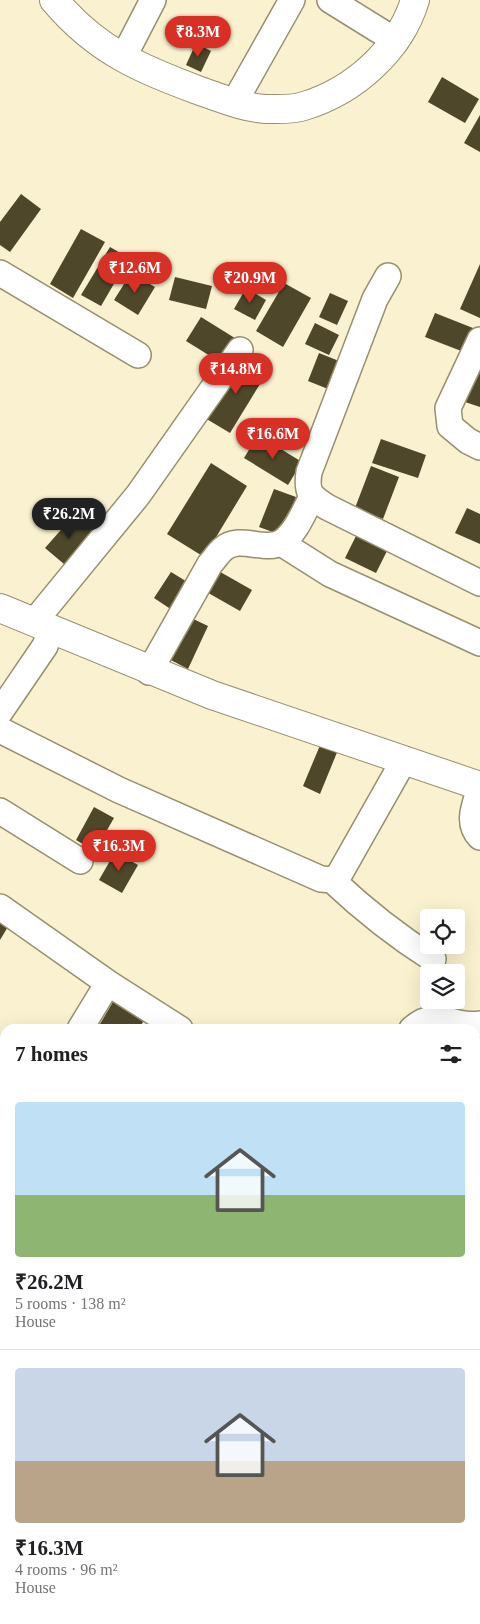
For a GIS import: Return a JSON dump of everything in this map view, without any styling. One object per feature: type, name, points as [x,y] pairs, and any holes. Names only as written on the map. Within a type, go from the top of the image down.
[{"type":"street","points":[[54,0],[84,31],[142,69],[234,103],[265,109],[303,107],[338,92],[369,70],[396,41],[410,15],[415,0]]},
{"type":"street","points":[[123,58],[153,0]]},
{"type":"street","points":[[234,103],[292,0]]},
{"type":"street","points":[[330,0],[396,41]]},
{"type":"street","points":[[0,273],[138,355]]},
{"type":"street","points":[[388,276],[375,299],[309,472],[306,487],[312,497],[327,507],[480,583]]},
{"type":"street","points":[[480,340],[448,408],[450,426],[468,441],[480,446]]},
{"type":"street","points":[[0,712],[44,646],[42,626],[138,495],[240,350]]},
{"type":"street","points":[[149,672],[210,564],[223,548],[233,544],[269,545],[281,543],[291,534],[312,497]]},
{"type":"street","points":[[281,543],[330,574],[480,643]]},
{"type":"street","points":[[0,608],[149,672],[212,696],[480,787],[471,817],[473,830],[480,837]]},
{"type":"street","points":[[0,730],[118,790],[321,879],[332,880],[364,911],[394,935],[433,959]]},
{"type":"street","points":[[332,880],[338,875],[404,760]]},
{"type":"street","points":[[0,811],[80,862]]},
{"type":"street","points":[[0,907],[108,983],[166,1020]]},
{"type":"street","points":[[83,1024],[108,983]]},
{"type":"street","points":[[418,1024],[423,1020],[433,1018],[480,1024]]},
{"type":"building","points":[[196,43],[211,51],[201,72],[186,65]]},
{"type":"building","points":[[442,77],[479,99],[465,123],[428,102]]},
{"type":"building","points":[[480,115],[480,152],[464,143]]},
{"type":"building","points":[[21,194],[41,209],[10,252],[0,245],[0,222]]},
{"type":"building","points":[[81,229],[105,242],[73,298],[50,284]]},
{"type":"building","points":[[110,247],[129,258],[101,306],[81,295]]},
{"type":"building","points":[[480,264],[480,318],[460,309]]},
{"type":"building","points":[[131,273],[155,287],[138,315],[114,300]]},
{"type":"building","points":[[175,277],[212,286],[206,309],[169,300]]},
{"type":"building","points":[[284,283],[311,298],[283,347],[256,331]]},
{"type":"building","points":[[246,288],[266,300],[255,320],[234,309]]},
{"type":"building","points":[[330,293],[348,301],[337,325],[319,317]]},
{"type":"building","points":[[435,313],[478,330],[469,354],[425,337]]},
{"type":"building","points":[[201,317],[238,340],[223,364],[186,341]]},
{"type":"building","points":[[315,323],[339,335],[329,355],[305,344]]},
{"type":"building","points":[[319,353],[339,361],[328,389],[308,381]]},
{"type":"building","points":[[243,356],[268,371],[230,433],[205,418]]},
{"type":"building","points":[[474,367],[480,369],[480,407],[462,401]]},
{"type":"building","points":[[258,435],[302,462],[288,485],[244,458]]},
{"type":"building","points":[[381,439],[426,455],[418,478],[372,463]]},
{"type":"building","points":[[211,463],[247,486],[204,557],[167,534]]},
{"type":"building","points":[[371,466],[399,477],[383,519],[355,508]]},
{"type":"building","points":[[274,489],[296,497],[281,535],[259,527]]},
{"type":"building","points":[[467,508],[480,514],[480,544],[455,533]]},
{"type":"building","points":[[74,515],[93,531],[64,564],[45,548]]},
{"type":"building","points":[[360,528],[391,543],[376,573],[345,558]]},
{"type":"building","points":[[215,569],[252,590],[240,611],[203,590]]},
{"type":"building","points":[[171,572],[189,583],[172,610],[154,598]]},
{"type":"building","points":[[187,616],[208,626],[188,669],[167,658]]},
{"type":"building","points":[[321,743],[338,750],[320,794],[303,786]]},
{"type":"building","points":[[94,807],[114,818],[95,851],[76,840]]},
{"type":"building","points":[[115,852],[138,865],[122,893],[99,880]]},
{"type":"building","points":[[0,912],[12,920],[0,940]]},
{"type":"building","points":[[117,995],[148,1013],[142,1024],[100,1024]]}]
